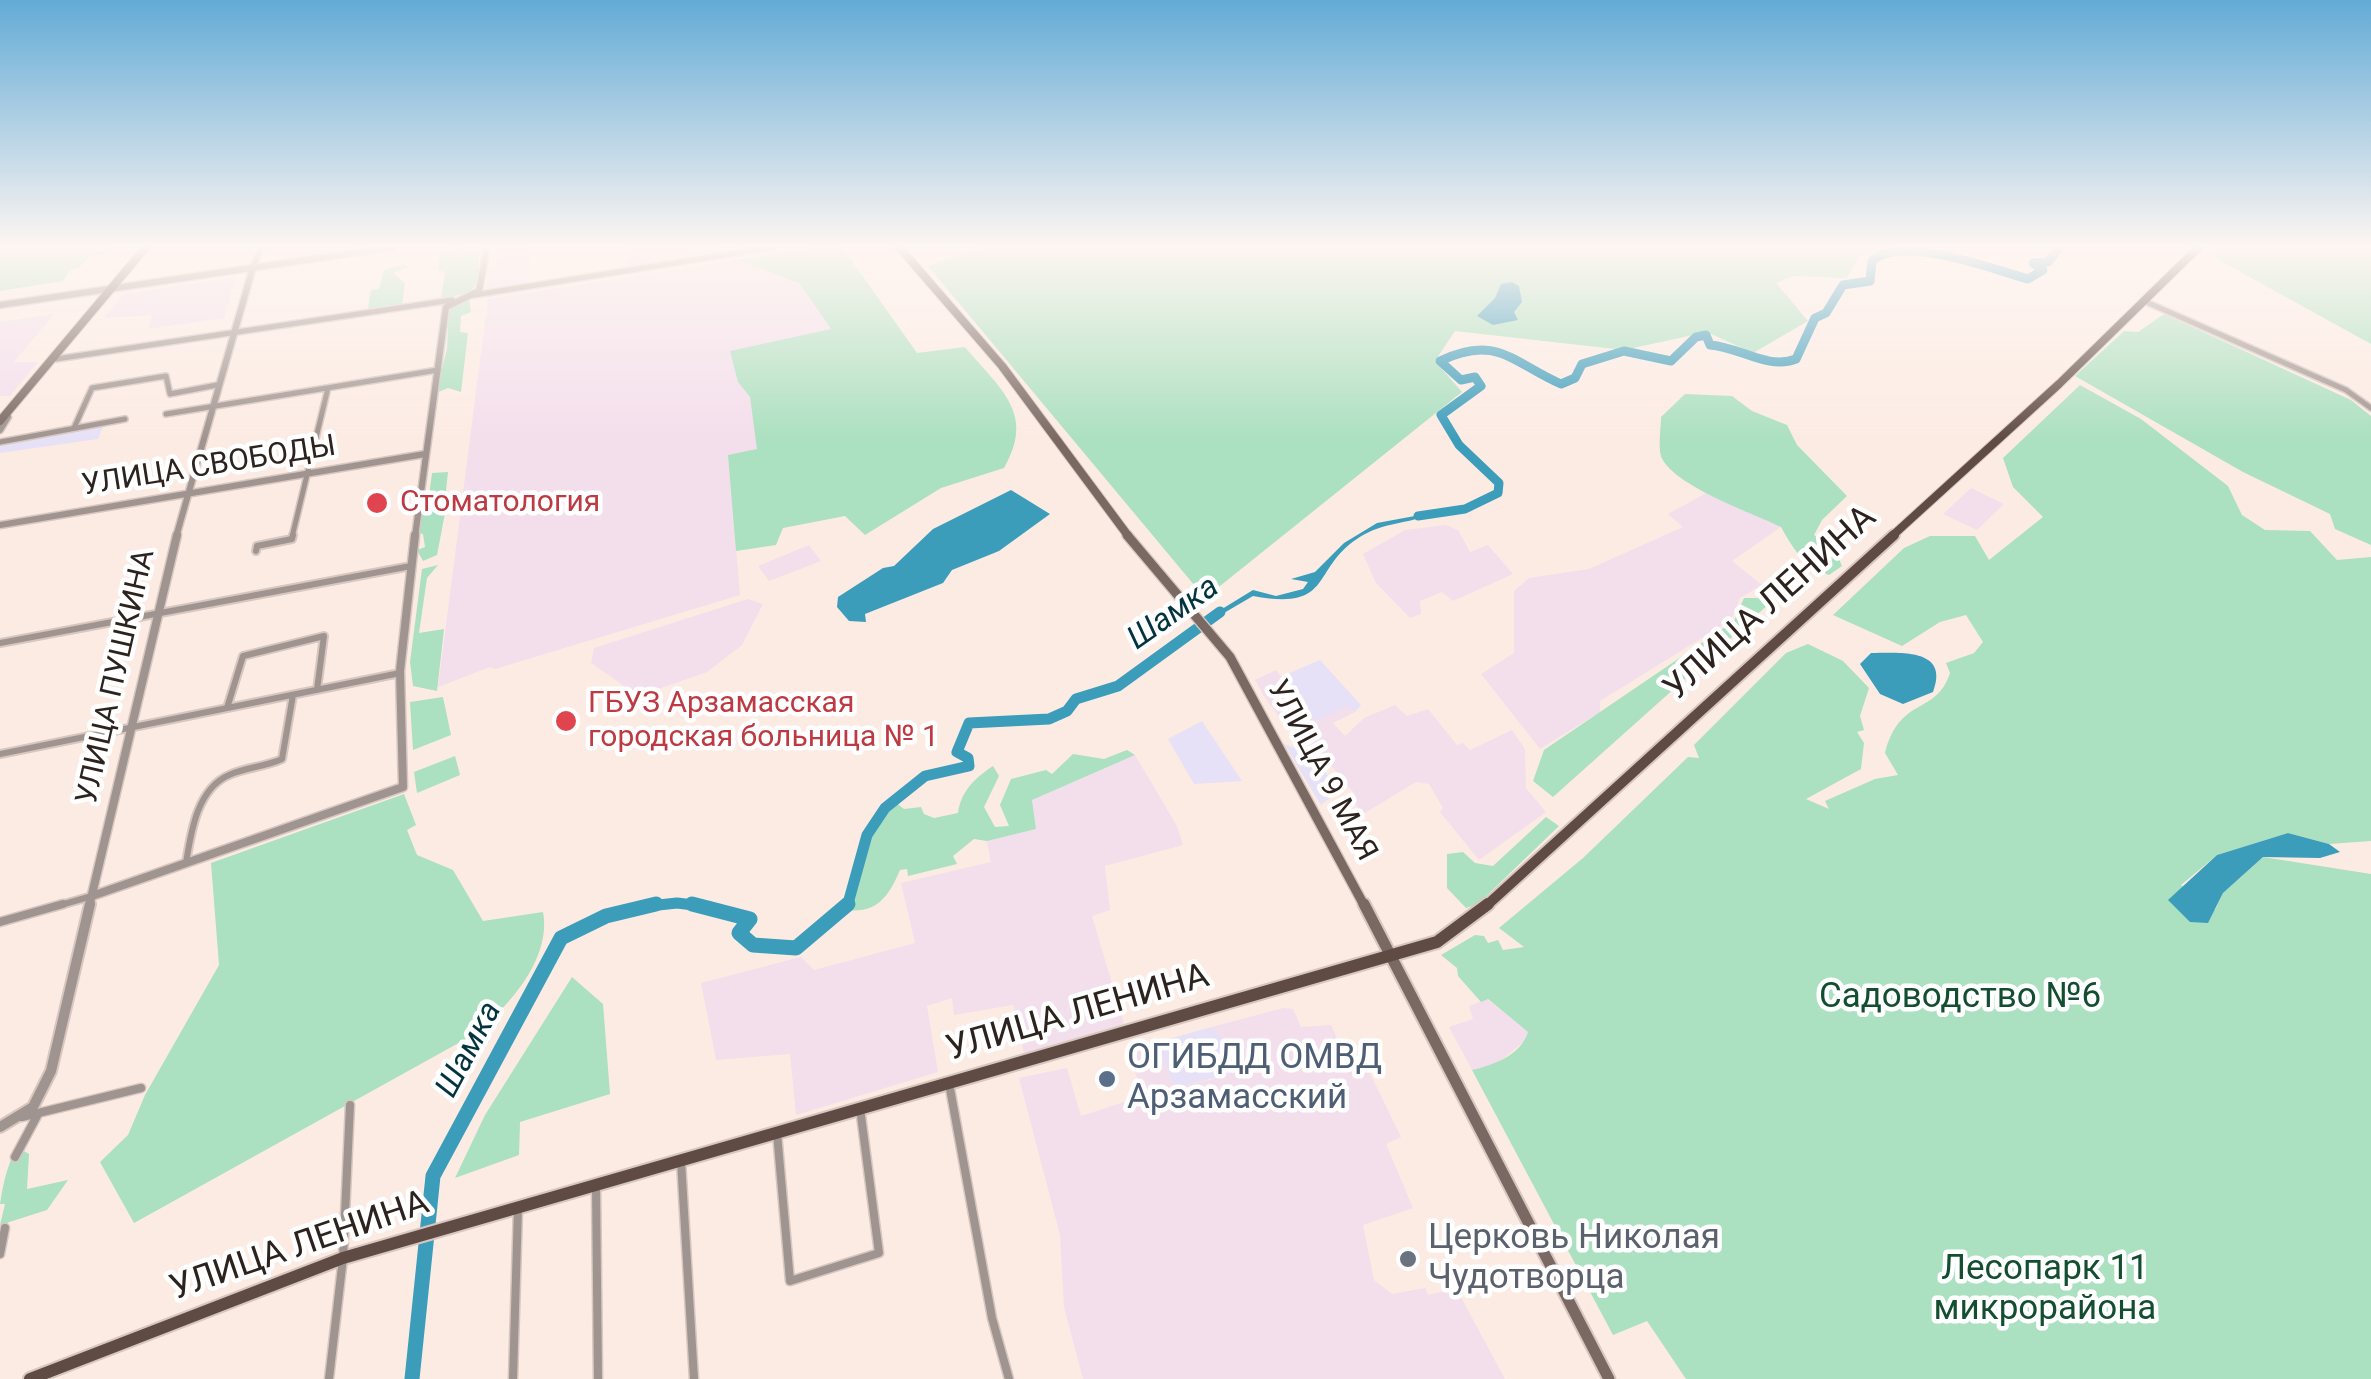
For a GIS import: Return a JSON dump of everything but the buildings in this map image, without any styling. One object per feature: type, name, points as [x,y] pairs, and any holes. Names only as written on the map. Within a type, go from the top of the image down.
[{"type":"main road","points":[[4,419],[94,311]]},
{"type":"main road","name":"УЛИЦА 9 МАЯ","points":[[955,311],[1002,366],[1155,572],[1208,628],[1252,695],[1392,956],[1609,1379]]},
{"type":"main road","name":"УЛИЦА ЛЕНИНА","points":[[30,1379],[343,1258],[1437,942],[1471,919],[2131,311]]},
{"type":"street","name":"УЛИЦА ПУШКИНА","points":[[22,1117],[51,1072],[186,494],[241,311]]},
{"type":"street","points":[[56,359],[377,311]]},
{"type":"street","points":[[0,922],[185,866],[402,787],[400,673],[425,454],[445,348],[446,311]]},
{"type":"street","points":[[2169,311],[2346,390],[2371,408]]},
{"type":"street","points":[[166,414],[438,370]]},
{"type":"street","points":[[74,428],[92,388],[166,376],[170,394],[217,385]]},
{"type":"street","points":[[256,551],[257,546],[292,539],[328,388]]},
{"type":"street","points":[[0,430],[4,419]]},
{"type":"street","points":[[0,442],[125,419]]},
{"type":"street","name":"УЛИЦА СВОБОДЫ","points":[[0,525],[425,454]]},
{"type":"street","points":[[0,644],[411,566]]},
{"type":"street","points":[[227,708],[243,656],[324,636],[317,690]]},
{"type":"street","points":[[0,754],[400,673]]},
{"type":"street","points":[[185,866],[192,824],[214,785],[232,774],[282,759],[293,695]]},
{"type":"street","points":[[949,1082],[992,1318],[1009,1379]]},
{"type":"street","points":[[0,1126],[140,1088]]},
{"type":"street","points":[[329,1379],[343,1258],[350,1105]]},
{"type":"street","points":[[777,1132],[790,1281],[879,1253],[860,1108]]},
{"type":"street","points":[[14,1157],[37,1116]]},
{"type":"street","points":[[681,1160],[694,1379]]},
{"type":"street","points":[[596,1184],[598,1379]]},
{"type":"street","points":[[514,1379],[518,1207]]},
{"type":"street","points":[[0,1254],[4,1228]]},
{"type":"shaded area","points":[[109,311],[226,311],[224,318],[148,329],[152,315],[104,318]]},
{"type":"shaded area","points":[[486,311],[818,311],[831,330],[738,382],[750,397],[758,450],[728,455],[740,595],[495,669],[490,667],[438,687]]},
{"type":"shaded area","points":[[54,314],[14,362],[38,362],[10,396],[0,396],[0,322]]},
{"type":"shaded area","points":[[105,422],[98,439],[0,453],[0,439]]},
{"type":"shaded area","points":[[1971,488],[2004,504],[1977,530],[1943,514]]},
{"type":"shaded area","points":[[1710,491],[1781,527],[1732,561],[1762,585],[1740,598],[1731,620],[1600,701],[1600,712],[1540,749],[1481,674],[1514,653],[1514,591],[1529,578],[1589,569],[1683,527],[1668,514]]},
{"type":"shaded area","points":[[1446,525],[1458,530],[1470,552],[1488,545],[1513,574],[1453,601],[1442,592],[1420,601],[1421,614],[1410,618],[1376,583],[1363,554],[1405,530]]},
{"type":"shaded area","points":[[809,545],[821,561],[769,581],[758,566]]},
{"type":"shaded area","points":[[748,599],[763,604],[742,645],[707,672],[661,688],[630,690],[591,663],[594,648]]},
{"type":"shaded area","points":[[1320,660],[1361,705],[1355,712],[1349,706],[1316,722],[1280,677]]},
{"type":"shaded area","points":[[1276,670],[1316,721],[1349,705],[1355,712],[1333,723],[1345,736],[1364,718],[1395,705],[1407,716],[1428,709],[1457,745],[1463,743],[1470,750],[1512,730],[1525,749],[1526,788],[1546,812],[1479,860],[1440,812],[1443,808],[1429,784],[1416,782],[1363,814],[1350,797],[1355,794],[1293,720],[1285,724],[1265,698],[1255,680]]},
{"type":"shaded area","points":[[1202,721],[1242,781],[1194,784],[1168,739]]},
{"type":"shaded area","points":[[1284,744],[1306,752],[1330,778],[1332,796],[1321,805]]},
{"type":"shaded area","points":[[1135,755],[1177,826],[1183,845],[1105,866],[1110,910],[1092,916],[1124,1024],[1024,1053],[1013,1005],[954,1015],[952,998],[927,1006],[938,1072],[796,1115],[790,1054],[716,1060],[701,983],[801,957],[814,970],[915,943],[901,883],[991,862],[987,841],[1036,829],[1032,800]]},
{"type":"shaded area","points":[[1487,999],[1528,1032],[1528,1038],[1497,1064],[1472,1070],[1449,1027],[1473,1019],[1469,1006]]},
{"type":"shaded area","points":[[1283,1008],[1293,1009],[1301,1027],[1331,1025],[1350,1068],[1365,1063],[1401,1137],[1386,1144],[1413,1208],[1363,1225],[1374,1280],[1392,1294],[1425,1288],[1428,1295],[1456,1288],[1505,1379],[1083,1379],[1064,1307],[1060,1235],[1019,1078],[1067,1068],[1081,1116],[1143,1096],[1128,1050],[1157,1042],[1174,1088],[1218,1078],[1234,1073],[1221,1036],[1212,1027]]},
{"type":"shaded area","points":[[1212,1027],[1221,1036],[1234,1073],[1174,1088],[1157,1042]]},
{"type":"green space","points":[[449,311],[471,311],[461,316],[460,332],[468,333],[461,392],[448,388],[436,393],[447,349]]},
{"type":"green space","points":[[819,311],[888,311],[917,353],[965,347],[1010,403],[1016,432],[1013,449],[1004,468],[941,488],[865,535],[845,516],[783,528],[776,545],[736,551],[728,455],[757,449],[750,397],[738,382],[730,351],[831,329]]},
{"type":"green space","points":[[966,311],[1800,311],[1808,321],[1753,353],[1707,332],[1624,350],[1455,331],[1435,361],[1462,392],[1205,598]]},
{"type":"green space","points":[[2312,311],[2371,311],[2371,344]]},
{"type":"green space","points":[[2164,314],[2351,400],[2371,416],[2371,545],[2335,529],[2330,514],[2243,472],[2075,376],[2124,331],[2138,332]]},
{"type":"green space","points":[[2080,385],[2141,419],[2228,486],[2242,515],[2265,530],[2310,531],[2337,560],[2371,557],[2371,841],[2329,844],[2288,833],[2217,855],[2181,885],[2215,910],[2223,893],[2263,857],[2371,874],[2371,1379],[1686,1379],[1647,1321],[1613,1335],[1472,1070],[1513,1053],[1528,1032],[1488,999],[1481,1002],[1458,976],[1457,968],[1441,955],[1475,935],[1484,936],[1488,943],[1498,940],[1503,950],[1524,947],[1499,928],[1583,858],[1688,757],[1699,758],[1694,745],[1786,653],[1808,644],[1843,661],[1869,688],[1860,716],[1864,730],[1857,732],[1864,743],[1861,769],[1806,799],[1829,809],[1825,801],[1875,779],[1898,775],[1885,753],[1900,722],[1944,686],[1950,673],[1946,663],[1974,653],[1983,642],[1966,615],[1940,622],[1902,646],[1833,615],[1904,548],[1930,536],[1975,536],[1989,560],[2043,517],[2013,487],[2003,458]]},
{"type":"green space","points":[[1685,394],[1732,396],[1752,411],[1787,425],[1797,445],[1847,496],[1822,520],[1814,535],[1836,552],[1842,566],[1829,575],[1820,571],[1800,556],[1781,527],[1696,488],[1668,467],[1660,452],[1661,417]]},
{"type":"green space","points":[[448,472],[445,500],[435,506],[445,513],[437,555],[423,561],[417,550],[425,547],[423,534],[418,533],[420,509],[428,504],[432,473]]},
{"type":"green space","points":[[438,565],[427,578],[419,633],[444,629],[437,691],[413,686],[410,662],[422,569]]},
{"type":"green space","points":[[1744,598],[1762,598],[1770,603],[1553,797],[1533,781],[1544,750],[1734,621]]},
{"type":"green space","points":[[443,697],[451,735],[413,750],[410,702]]},
{"type":"green space","points":[[1127,750],[1135,755],[1032,800],[1036,829],[987,841],[974,839],[953,856],[957,864],[908,876],[907,869],[900,870],[881,901],[866,909],[846,910],[860,845],[891,799],[904,809],[921,807],[924,814],[934,818],[958,813],[970,786],[993,766],[999,776],[984,807],[995,827],[1009,826],[1000,805],[1011,779],[1046,770],[1052,774],[1073,754],[1104,759]]},
{"type":"green space","points":[[455,756],[460,775],[417,793],[414,772]]},
{"type":"green space","points":[[404,794],[416,825],[407,830],[417,855],[453,870],[483,921],[543,912],[541,947],[524,981],[500,1011],[473,1035],[134,1223],[100,1162],[128,1135],[145,1095],[219,965],[211,863]]},
{"type":"green space","points":[[1546,817],[1559,826],[1478,904],[1466,908],[1447,888],[1447,854],[1463,852],[1475,863],[1493,866]]},
{"type":"green space","points":[[572,977],[603,1004],[610,1094],[520,1122],[519,1155],[455,1178],[485,1115]]},
{"type":"green space","points":[[17,1147],[29,1154],[27,1189],[68,1180],[47,1210],[0,1225],[4,1183]]},
{"type":"water","points":[[1482,311],[1515,311],[1518,320],[1493,325],[1477,316]]},
{"type":"water","points":[[1011,490],[1050,514],[999,551],[952,570],[943,583],[865,614],[866,622],[849,621],[837,607],[838,597],[883,568],[894,566],[933,529]]},
{"type":"water","points":[[1431,513],[1365,534],[1347,546],[1311,592],[1280,599],[1253,596],[1212,620],[1209,617],[1253,590],[1276,596],[1303,589],[1308,582],[1291,579],[1315,572],[1344,543],[1377,523]]},
{"type":"water","points":[[1871,653],[1908,654],[1928,660],[1935,667],[1933,692],[1903,704],[1880,694],[1860,664]]},
{"type":"water","points":[[2288,833],[2329,844],[2340,852],[2320,858],[2263,857],[2223,893],[2208,923],[2190,922],[2168,900],[2217,855]]},
{"type":"waterway","name":"Шамка","points":[[1418,516],[1465,509],[1498,493],[1499,483],[1459,445],[1441,415],[1481,386],[1475,377],[1461,380],[1440,361],[1459,353],[1490,351],[1561,384],[1575,378],[1582,364],[1624,351],[1671,361],[1696,337],[1706,335],[1710,345],[1785,362],[1796,359],[1815,318],[1827,311]]},
{"type":"waterway","name":"Шамка","points":[[848,904],[867,835],[885,808],[925,776],[969,766],[968,758],[957,752],[969,723],[1049,719],[1067,711],[1076,699],[1118,686],[1220,612]]},
{"type":"waterway","name":"Шамка","points":[[646,906],[656,904]]},
{"type":"waterway","name":"Шамка","points":[[692,904],[698,906]]},
{"type":"waterway","name":"Шамка","points":[[698,906],[750,919],[739,933],[753,945],[796,948],[848,904]]},
{"type":"waterway","name":"Шамка","points":[[412,1379],[433,1176],[561,938],[606,916],[646,906]]},
{"type":"waterway","name":"Шамка","points":[[640,907],[646,906]]},
{"type":"waterway","name":"Шамка","points":[[646,906],[698,906]]},
{"type":"waterway","name":"Шамка","points":[[698,906],[710,907]]},
{"type":"place","name":"Стоматология","points":[[377,503]]},
{"type":"place","name":"ГБУЗ Арзамасская городская больница № 1","points":[[566,721]]},
{"type":"place","name":"ОГИБДД ОМВД Арзамасский","points":[[1107,1079]]},
{"type":"place","name":"Церковь Николая Чудотворца","points":[[1408,1259]]},
{"type":"park label","name":"Садоводство №6","points":[[1960,998]]},
{"type":"park label","name":"Лесопарк 11 микрорайона","points":[[2045,1290]]}]
